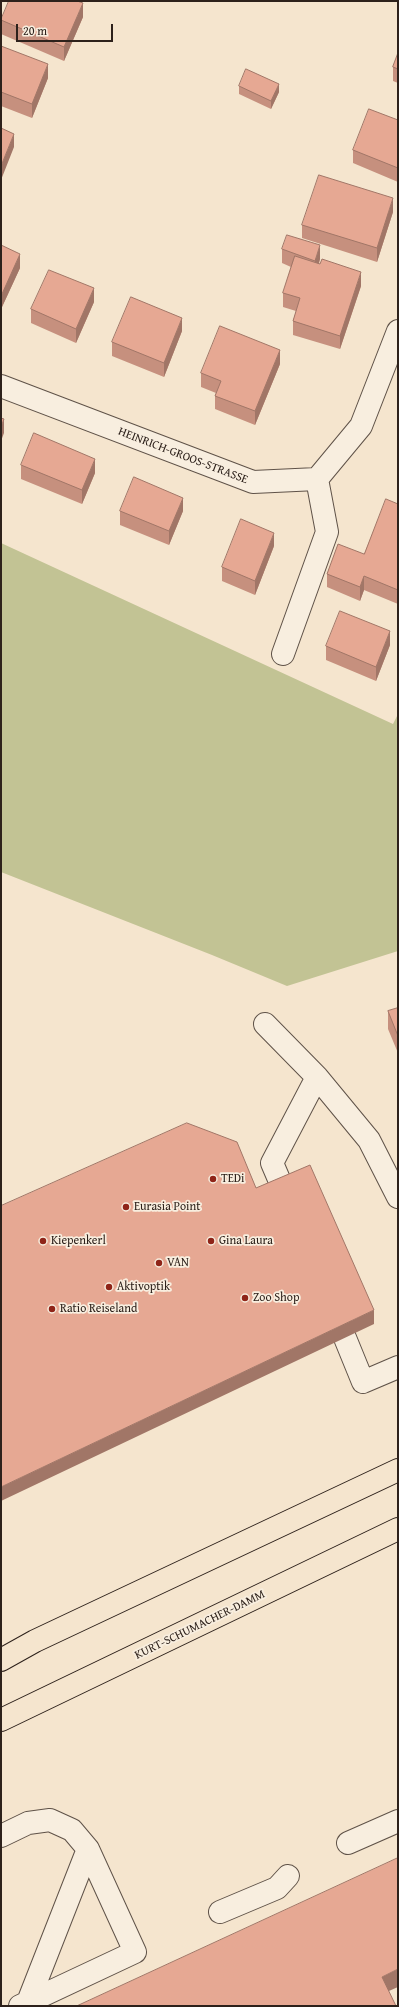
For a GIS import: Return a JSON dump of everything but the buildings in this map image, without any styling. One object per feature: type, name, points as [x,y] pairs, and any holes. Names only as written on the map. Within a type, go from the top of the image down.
[{"type":"main road","points":[[1,1660],[42,1638],[398,1470]]},
{"type":"main road","name":"KURT-SCHUMACHER-DAMM","points":[[1,1720],[398,1530]]},
{"type":"main road","points":[[368,1544],[398,1541]]},
{"type":"street","points":[[283,654],[327,532],[317,479],[361,426],[398,331]]},
{"type":"street","name":"HEINRICH-GROOS-STRASSE","points":[[1,386],[253,482],[317,479]]},
{"type":"street","points":[[265,1024],[317,1077],[369,1140],[398,1197]]},
{"type":"street","points":[[297,1221],[272,1163],[317,1077]]},
{"type":"street","points":[[327,1294],[363,1382],[398,1367]]},
{"type":"street","points":[[1,1836],[28,1823],[50,1820],[72,1830],[88,1849],[135,1952],[24,2004]]},
{"type":"street","points":[[348,1843],[398,1821]]},
{"type":"street","points":[[24,2004],[88,1849]]},
{"type":"street","points":[[220,1912],[277,1888],[288,1876]]},
{"type":"green space","points":[[1,543],[393,724],[398,714],[398,951],[287,986],[1,872]]},
{"type":"place","name":"TEDi","points":[[213,1179]]},
{"type":"place","name":"Eurasia Point","points":[[126,1207]]},
{"type":"place","name":"Kiepenkerl","points":[[43,1241]]},
{"type":"place","name":"Gina Laura","points":[[211,1241]]},
{"type":"place","name":"VAN","points":[[159,1263]]},
{"type":"place","name":"Aktivoptik","points":[[109,1287]]},
{"type":"place","name":"Zoo Shop","points":[[245,1298]]},
{"type":"place","name":"Ratio Reiseland","points":[[52,1309]]}]
